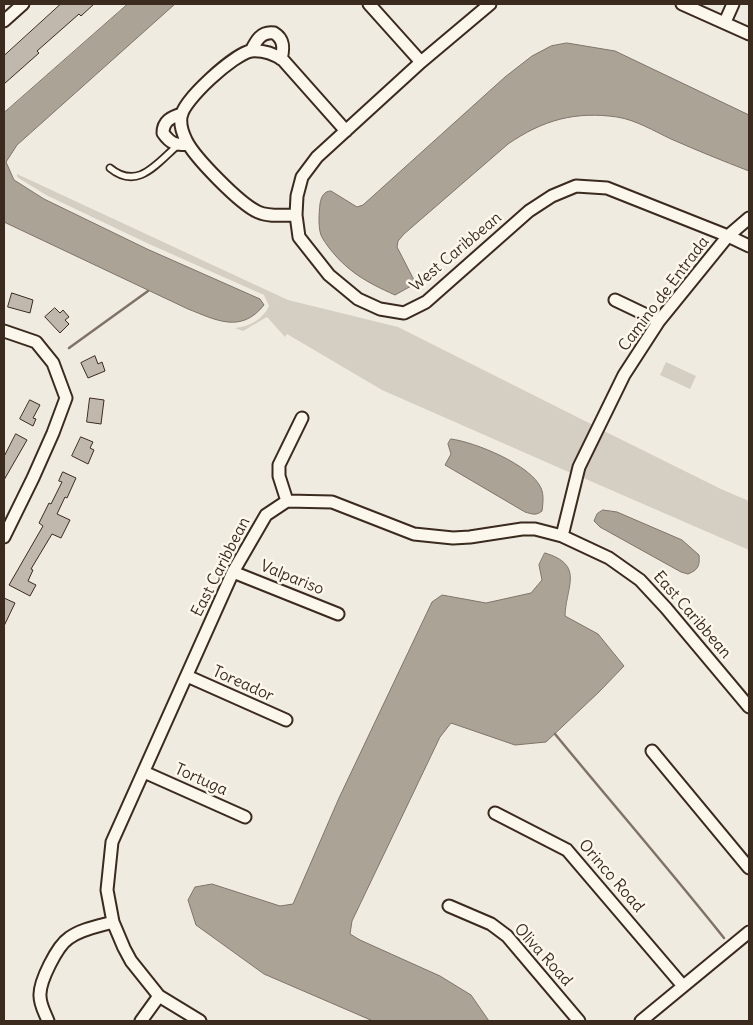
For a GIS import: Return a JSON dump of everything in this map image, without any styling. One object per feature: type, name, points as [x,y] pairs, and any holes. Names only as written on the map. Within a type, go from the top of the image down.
[{"type":"street","points":[[4,20],[23,4]]},
{"type":"street","points":[[369,4],[422,62]]},
{"type":"street","name":"West Caribbean","points":[[490,4],[422,62],[317,157],[302,177],[297,196],[296,215],[299,238],[329,275],[358,299],[380,309],[404,313],[426,302],[529,211],[552,196],[576,186],[607,188],[749,246]]},
{"type":"street","points":[[682,4],[749,34]]},
{"type":"street","points":[[725,22],[733,4]]},
{"type":"street","points":[[251,51],[265,33],[274,33],[282,41],[281,59]]},
{"type":"street","points":[[183,144],[180,118],[190,99],[241,54],[251,51],[269,53],[281,59],[295,72],[346,131]]},
{"type":"street","points":[[182,114],[172,117],[163,127],[163,133],[168,140],[183,144],[245,204],[258,212],[296,215]]},
{"type":"street","name":"Camino de Entrada","points":[[562,536],[575,479],[586,451],[624,374],[659,321],[728,236],[749,218]]},
{"type":"street","points":[[615,300],[659,321]]},
{"type":"street","points":[[4,331],[36,342],[53,363],[66,398],[37,469],[4,537]]},
{"type":"street","points":[[286,501],[279,476],[279,465],[302,418]]},
{"type":"street","name":"East Caribbean","points":[[200,1021],[159,996],[131,961],[113,922],[107,890],[112,842],[233,572],[266,515],[286,501],[332,502],[414,534],[453,538],[522,529],[536,529],[562,536],[609,558],[640,580],[749,707]]},
{"type":"street","name":"Valpariso","points":[[233,572],[338,614]]},
{"type":"street","name":"Toreador","points":[[187,676],[286,720]]},
{"type":"street","points":[[652,751],[749,868]]},
{"type":"street","name":"Tortuga","points":[[144,772],[245,817]]},
{"type":"street","name":"Orinco Road","points":[[494,813],[567,850],[683,986]]},
{"type":"street","name":"Oliva Road","points":[[449,906],[490,924],[507,936],[579,1021]]},
{"type":"street","points":[[48,1021],[40,994],[48,970],[60,946],[80,932],[113,922]]},
{"type":"street","points":[[641,1021],[749,932]]},
{"type":"street","points":[[142,1021],[159,996]]},
{"type":"lane","points":[[110,168],[126,177],[134,178],[150,170],[183,144]]},
{"type":"shaded area","points":[[128,4],[175,4],[17,145],[6,162],[14,180],[44,199],[147,249],[260,299],[264,305],[255,314],[246,319],[228,322],[188,309],[4,222],[4,113]]},
{"type":"shaded area","points":[[567,43],[615,51],[749,115],[749,171],[624,118],[587,115],[560,119],[534,129],[508,144],[404,234],[398,241],[397,247],[414,280],[413,285],[395,295],[357,275],[334,254],[320,232],[320,204],[325,193],[331,191],[357,207],[363,205],[505,77],[532,56],[551,46]]},
{"type":"shaded area","points":[[17,174],[288,300],[398,327],[593,425],[571,473],[382,390],[287,334],[285,337],[267,317],[243,331],[235,328],[250,324],[263,315],[269,306],[264,295],[149,244],[46,195],[17,177]]},
{"type":"shaded area","points":[[666,362],[696,376],[690,389],[660,375]]},
{"type":"shaded area","points":[[602,430],[749,501],[749,550],[581,477]]},
{"type":"shaded area","points":[[451,439],[487,450],[526,471],[541,488],[543,496],[542,511],[536,514],[525,512],[445,465],[451,454],[448,444]]},
{"type":"shaded area","points":[[603,510],[617,512],[682,540],[699,555],[698,567],[688,574],[681,572],[600,527],[594,521],[597,514]]},
{"type":"shaded area","points":[[545,553],[557,558],[569,570],[570,586],[565,616],[598,634],[624,666],[546,742],[515,745],[451,723],[440,737],[352,921],[350,934],[440,976],[471,995],[489,1021],[373,1021],[264,974],[196,925],[188,900],[195,887],[212,884],[280,906],[293,904],[339,798],[432,602],[442,595],[486,603],[531,593],[542,580],[539,565]]},
{"type":"building","points":[[61,4],[94,4],[81,16],[79,14],[37,51],[39,53],[4,84],[4,56]]},
{"type":"building","points":[[12,293],[33,300],[30,313],[8,307]]},
{"type":"building","points":[[55,308],[60,313],[63,310],[69,317],[65,320],[69,324],[60,333],[45,317]]},
{"type":"building","points":[[95,356],[98,364],[102,362],[105,371],[88,378],[81,363]]},
{"type":"building","points":[[90,398],[104,400],[101,424],[87,422]]},
{"type":"building","points":[[30,400],[40,405],[33,418],[36,419],[33,426],[20,419]]},
{"type":"building","points":[[16,434],[27,440],[4,480],[4,457]]},
{"type":"building","points":[[81,437],[93,442],[90,448],[94,450],[88,464],[72,456]]},
{"type":"building","points":[[63,472],[76,478],[57,514],[70,520],[61,538],[52,534],[31,569],[33,570],[28,581],[36,585],[30,596],[9,585],[43,526],[39,523],[62,482],[59,481]]},
{"type":"building","points":[[4,598],[15,603],[4,626]]},
{"type":"waterway","points":[[69,348],[148,291]]},
{"type":"waterway","points":[[555,734],[724,938]]}]
